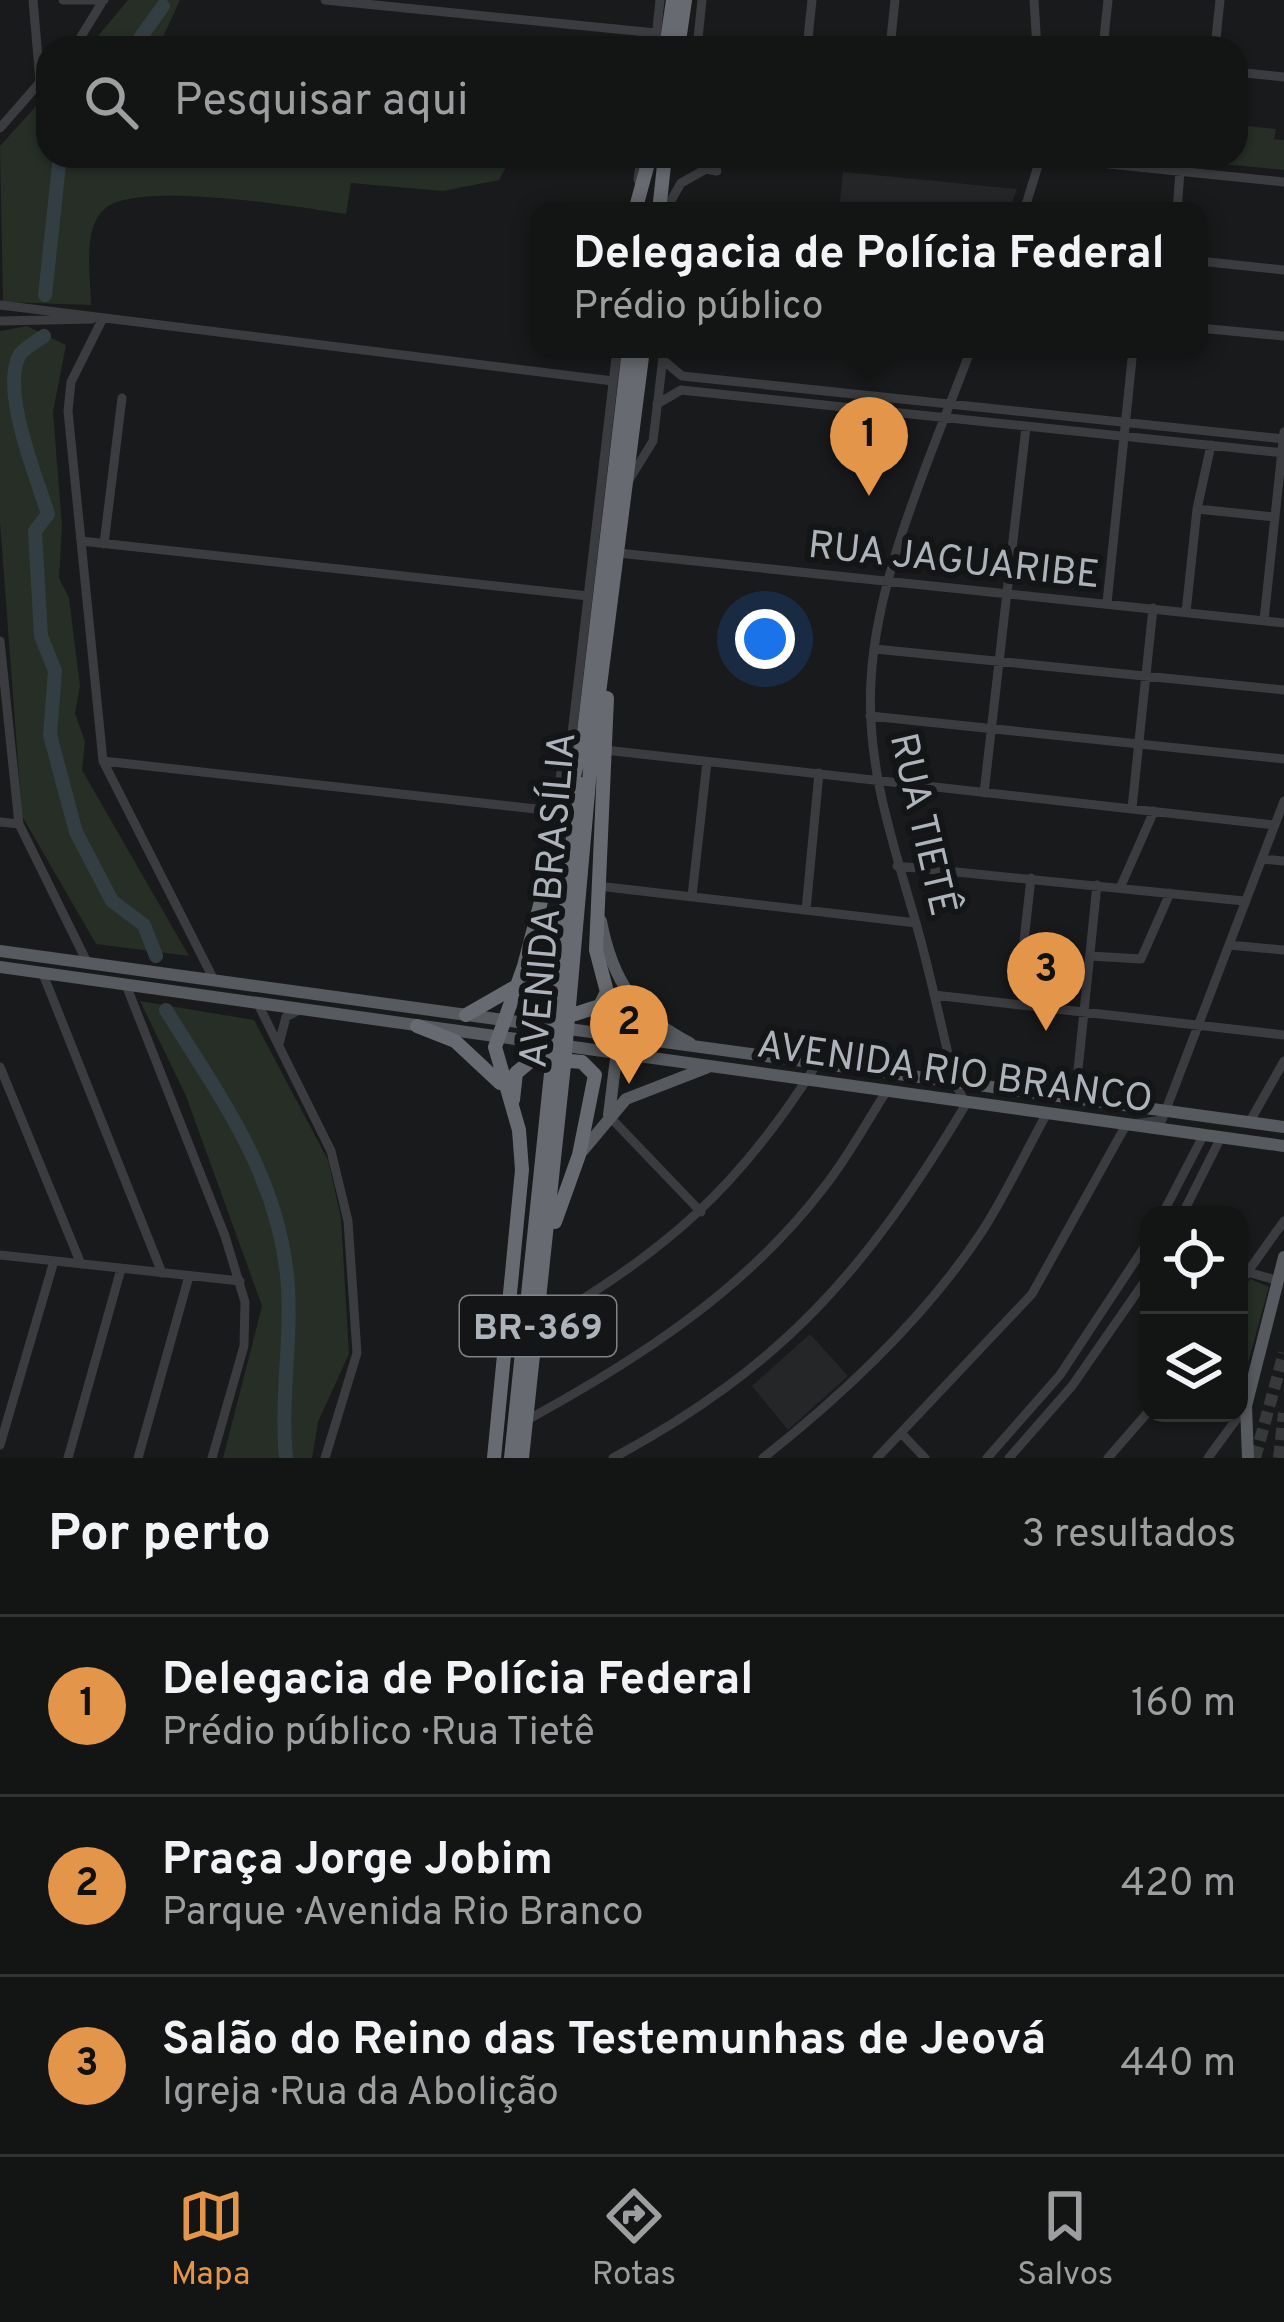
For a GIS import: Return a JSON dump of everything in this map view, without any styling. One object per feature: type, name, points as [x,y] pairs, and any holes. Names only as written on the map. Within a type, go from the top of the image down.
[{"type":"highway","points":[[668,36],[673,0]]},
{"type":"highway","points":[[680,36],[685,0]]},
{"type":"highway","points":[[637,202],[647,168]]},
{"type":"highway","points":[[645,202],[649,168]]},
{"type":"highway","points":[[662,202],[664,168]]},
{"type":"highway","name":"AVENIDA BRASÍLIA","points":[[563,1005],[576,749],[628,358]]},
{"type":"highway","name":"AVENIDA BRASÍLIA","points":[[522,1458],[545,1251],[563,1005],[642,358]]},
{"type":"highway","points":[[614,381],[620,422]]},
{"type":"highway","points":[[537,913],[531,985],[539,1004],[586,1013],[600,1006],[607,992],[596,962],[609,615]]},
{"type":"highway","points":[[494,1458],[522,1170],[511,1103],[496,1062],[498,1036],[537,913],[576,749]]},
{"type":"highway","points":[[466,1015],[517,985]]},
{"type":"highway","points":[[417,1026],[475,1055],[511,1103]]},
{"type":"highway","points":[[511,1103],[514,1080],[528,1060],[588,1065],[596,1082],[579,1155],[545,1251]]},
{"type":"highway","name":"AVENIDA BRASÍLIA","points":[[511,1458],[558,1064]]},
{"type":"highway","points":[[502,1377],[528,1306]]},
{"type":"main road","points":[[598,890],[612,967],[625,992],[657,1026],[701,1049]]},
{"type":"main road","name":"AVENIDA RIO BRANCO","points":[[0,951],[1284,1127]]},
{"type":"main road","name":"AVENIDA RIO BRANCO","points":[[0,968],[1284,1146]]},
{"type":"main road","points":[[607,992],[619,1015],[620,1036],[609,1116]]},
{"type":"main road","points":[[579,1155],[609,1116],[639,1091],[713,1066]]},
{"type":"main road","points":[[1248,1398],[1284,1257]]},
{"type":"main road","points":[[1247,1422],[1248,1454]]},
{"type":"street","points":[[33,0],[38,36]]},
{"type":"street","points":[[64,0],[102,2],[81,36]]},
{"type":"street","points":[[325,0],[656,33]]},
{"type":"street","points":[[656,36],[660,0]]},
{"type":"street","points":[[698,36],[702,0]]},
{"type":"street","points":[[808,36],[812,0]]},
{"type":"street","points":[[891,36],[895,0]]},
{"type":"street","points":[[1034,0],[1036,36]]},
{"type":"street","points":[[1104,36],[1108,0]]},
{"type":"street","points":[[1216,36],[1220,0]]},
{"type":"street","points":[[1248,74],[1284,77]]},
{"type":"street","points":[[0,128],[36,86]]},
{"type":"street","points":[[635,202],[639,168]]},
{"type":"street","points":[[668,202],[681,183],[712,170],[709,168]]},
{"type":"street","points":[[1027,202],[1037,168]]},
{"type":"street","points":[[1152,168],[1284,182]]},
{"type":"street","points":[[1203,168],[1203,173]]},
{"type":"street","points":[[1178,202],[1180,171]]},
{"type":"street","points":[[1208,262],[1284,270]]},
{"type":"street","points":[[0,305],[614,381]]},
{"type":"street","points":[[70,318],[92,339]]},
{"type":"street","points":[[0,322],[103,318]]},
{"type":"street","points":[[103,318],[68,398],[103,760],[213,978]]},
{"type":"street","points":[[1208,329],[1284,336]]},
{"type":"street","points":[[545,810],[556,801],[576,749],[588,596],[616,358]]},
{"type":"street","points":[[626,484],[651,446],[663,358]]},
{"type":"street","points":[[666,358],[682,376],[947,412],[1026,428],[1283,453]]},
{"type":"street","name":"RUA TIETÊ","points":[[966,1104],[955,1083],[916,923],[897,866],[876,780],[870,716],[874,649],[890,583],[968,358]]},
{"type":"street","points":[[1107,604],[1132,358]]},
{"type":"street","points":[[681,390],[682,376]]},
{"type":"street","points":[[657,404],[681,390],[1284,437],[1264,620]]},
{"type":"street","points":[[104,544],[122,398]]},
{"type":"street","points":[[984,793],[1026,428]]},
{"type":"street","points":[[1186,612],[1197,509],[1211,445]]},
{"type":"street","points":[[1197,509],[1275,517]]},
{"type":"street","points":[[80,541],[588,596]]},
{"type":"street","name":"RUA JAGUARIBE","points":[[618,553],[1284,622]]},
{"type":"street","points":[[1132,808],[1153,608]]},
{"type":"street","points":[[0,641],[19,824],[87,962]]},
{"type":"street","points":[[874,649],[1284,690]]},
{"type":"street","points":[[870,716],[1284,759]]},
{"type":"street","points":[[605,750],[1275,825]]},
{"type":"street","points":[[103,760],[545,810],[561,820]]},
{"type":"street","points":[[692,896],[707,762]]},
{"type":"street","points":[[806,910],[819,773]]},
{"type":"street","points":[[877,1458],[1032,1294],[1129,1126],[1138,1120],[1161,1121],[1284,801]]},
{"type":"street","points":[[1120,888],[1154,811]]},
{"type":"street","points":[[0,822],[19,824]]},
{"type":"street","points":[[1262,859],[1284,861]]},
{"type":"street","points":[[897,866],[1244,901]]},
{"type":"street","points":[[1023,950],[1031,878]]},
{"type":"street","points":[[1075,1099],[1097,885]]},
{"type":"street","points":[[598,890],[692,896],[916,923]]},
{"type":"street","points":[[1090,956],[1141,959],[1170,893]]},
{"type":"street","points":[[1229,945],[1284,950]]},
{"type":"street","points":[[43,974],[161,1273]]},
{"type":"street","points":[[126,985],[241,1281],[244,1346],[212,1458]]},
{"type":"street","points":[[934,994],[1284,1036]]},
{"type":"street","points":[[258,1004],[331,1151],[348,1221],[357,1353],[326,1458]]},
{"type":"street","points":[[279,1044],[286,1017],[300,1010]]},
{"type":"street","points":[[1249,1123],[1284,1061]]},
{"type":"street","points":[[538,1326],[604,1288],[701,1212],[816,1064]]},
{"type":"street","points":[[0,1067],[81,1264]]},
{"type":"street","points":[[527,1420],[674,1333],[730,1286],[825,1187],[886,1092]]},
{"type":"street","points":[[614,1458],[676,1424],[807,1322],[903,1210],[966,1104]]},
{"type":"street","points":[[763,1458],[856,1379],[910,1321],[982,1231],[1046,1115]]},
{"type":"street","points":[[609,1116],[701,1212]]},
{"type":"street","points":[[1167,1206],[1203,1136]]},
{"type":"street","points":[[1187,1206],[1220,1139]]},
{"type":"street","points":[[1248,1271],[1284,1221]]},
{"type":"street","points":[[0,1255],[241,1281]]},
{"type":"street","points":[[987,1458],[1060,1375],[1140,1257]]},
{"type":"street","points":[[0,1445],[54,1261]]},
{"type":"street","points":[[1135,1267],[1140,1270]]},
{"type":"street","points":[[68,1458],[121,1269]]},
{"type":"street","points":[[1248,1272],[1276,1280]]},
{"type":"street","points":[[138,1458],[189,1276]]},
{"type":"street","points":[[1009,1458],[1072,1386],[1140,1288]]},
{"type":"street","points":[[1060,1375],[1072,1386]]},
{"type":"street","points":[[1108,1458],[1140,1421]]},
{"type":"street","points":[[1211,1454],[1234,1422]]},
{"type":"street","points":[[902,1434],[925,1458]]},
{"type":"street","points":[[1211,1454],[1225,1446],[1248,1454]]},
{"type":"shaded area","points":[[128,0],[180,0],[164,36],[98,36]]},
{"type":"shaded area","points":[[36,106],[36,168],[506,168],[499,180],[443,191],[351,183],[346,214],[222,198],[126,200],[107,207],[94,227],[89,253],[91,305],[3,302],[0,146]]},
{"type":"shaded area","points":[[1248,126],[1276,129],[1274,139],[1284,140],[1284,170],[1248,166]]},
{"type":"shaded area","points":[[843,172],[1017,189],[1012,202],[840,202]]},
{"type":"shaded area","points":[[27,326],[66,345],[53,412],[62,526],[59,578],[69,598],[80,686],[75,713],[85,742],[82,770],[189,956],[96,944],[22,816],[0,523],[0,331]]},
{"type":"shaded area","points":[[140,1001],[254,1020],[328,1160],[341,1218],[349,1354],[318,1422],[312,1458],[223,1458],[262,1306],[186,1096]]},
{"type":"shaded area","points":[[1248,1282],[1269,1287],[1248,1363],[1248,1314]]},
{"type":"shaded area","points":[[810,1334],[848,1376],[788,1430],[752,1386]]},
{"type":"waterway","points":[[142,36],[163,6]]},
{"type":"waterway","points":[[45,295],[59,168]]},
{"type":"waterway","points":[[44,336],[20,354],[14,388],[22,433],[48,514],[35,531],[41,636],[55,671],[50,735],[76,832],[112,901],[144,925],[156,956]]},
{"type":"waterway","points":[[166,1010],[242,1136],[281,1237],[288,1298],[286,1458]]},
{"type":"tunnel","points":[[1255,1458],[1284,1353]]},
{"type":"tunnel","points":[[1279,1458],[1284,1413]]},
{"type":"place","name":"Delegacia de Polícia Federal","points":[[869,496]]},
{"type":"place","name":"Salão do Reino das Testemunhas de Jeová","points":[[1046,1031]]},
{"type":"place","name":"Praça Jorge Jobim","points":[[629,1084]]}]
